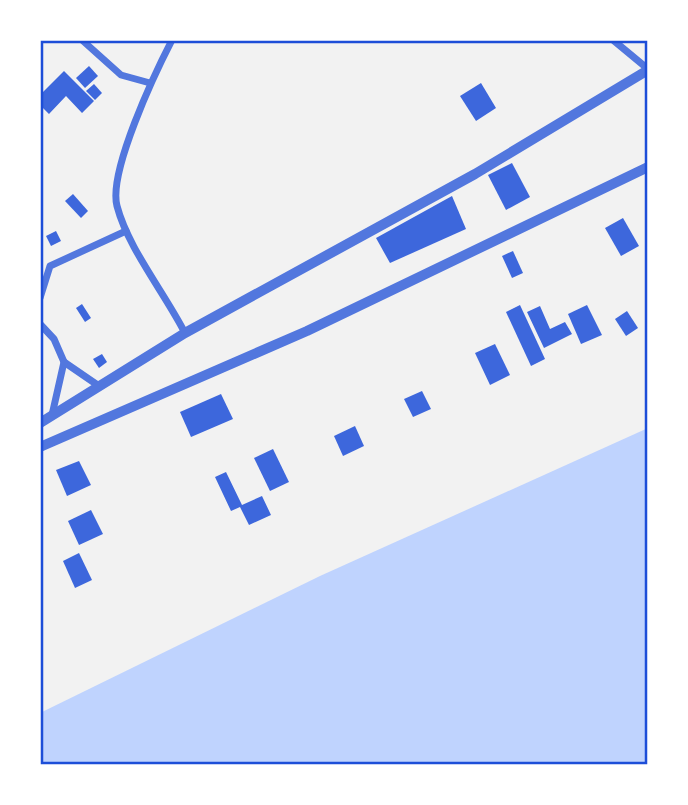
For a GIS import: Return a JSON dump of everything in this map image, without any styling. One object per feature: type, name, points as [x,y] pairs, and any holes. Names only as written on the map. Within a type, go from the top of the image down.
[{"type":"street","points":[[82,40],[121,75],[150,83]]},
{"type":"street","points":[[172,40],[150,83],[115,190],[116,204],[126,231],[184,333]]},
{"type":"street","points":[[40,423],[184,333],[475,174],[648,69],[613,40]]},
{"type":"street","points":[[40,447],[307,331],[648,167]]},
{"type":"street","points":[[40,298],[50,266],[126,231]]},
{"type":"street","points":[[40,324],[54,339],[64,362],[99,386]]},
{"type":"street","points":[[52,415],[64,362]]},
{"type":"water","points":[[648,428],[648,765],[40,765],[40,713],[320,576]]},
{"type":"building","points":[[89,66],[98,76],[85,88],[76,78]]},
{"type":"building","points":[[64,71],[94,101],[82,113],[66,96],[49,114],[40,105],[40,95]]},
{"type":"building","points":[[481,83],[496,108],[476,121],[460,96]]},
{"type":"building","points":[[94,84],[102,93],[95,100],[86,91]]},
{"type":"building","points":[[512,163],[530,197],[506,210],[488,175]]},
{"type":"building","points":[[73,194],[88,211],[81,218],[65,201]]},
{"type":"building","points":[[452,196],[466,229],[390,263],[376,238]]},
{"type":"building","points":[[623,218],[639,246],[621,256],[605,228]]},
{"type":"building","points":[[56,231],[61,241],[51,246],[46,236]]},
{"type":"building","points":[[513,251],[523,273],[512,278],[502,256]]},
{"type":"building","points":[[82,304],[91,318],[85,322],[76,308]]},
{"type":"building","points":[[520,305],[545,359],[531,366],[506,312]]},
{"type":"building","points":[[587,305],[602,335],[581,344],[568,314]]},
{"type":"building","points":[[540,306],[550,329],[565,322],[572,334],[544,348],[527,312]]},
{"type":"building","points":[[627,311],[638,328],[626,336],[615,319]]},
{"type":"building","points":[[495,344],[510,375],[490,385],[475,353]]},
{"type":"building","points":[[102,354],[107,362],[99,368],[93,359]]},
{"type":"building","points":[[422,391],[431,409],[413,417],[404,399]]},
{"type":"building","points":[[221,394],[233,419],[191,437],[180,412]]},
{"type":"building","points":[[355,426],[364,446],[343,456],[334,436]]},
{"type":"building","points":[[273,449],[289,482],[270,491],[254,458]]},
{"type":"building","points":[[79,461],[91,485],[67,496],[56,470]]},
{"type":"building","points":[[226,472],[242,505],[262,496],[271,515],[249,525],[240,507],[231,511],[215,477]]},
{"type":"building","points":[[91,510],[103,534],[79,545],[68,521]]},
{"type":"building","points":[[79,553],[92,580],[75,588],[63,561]]}]
